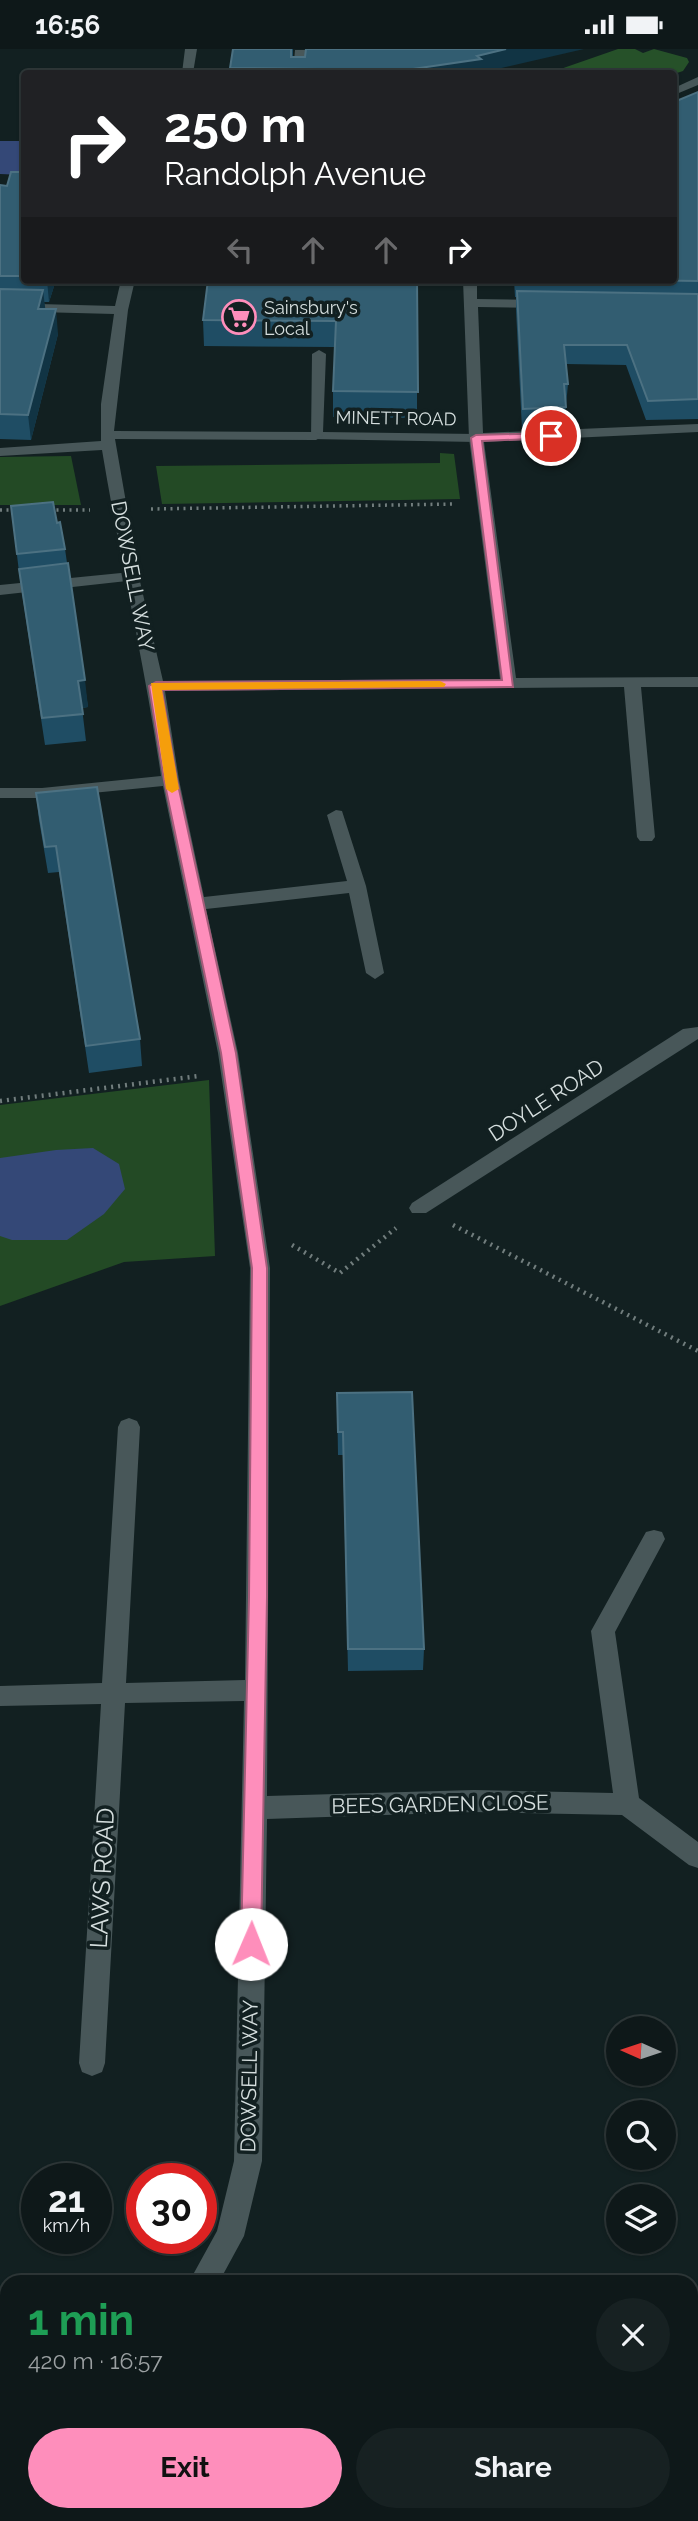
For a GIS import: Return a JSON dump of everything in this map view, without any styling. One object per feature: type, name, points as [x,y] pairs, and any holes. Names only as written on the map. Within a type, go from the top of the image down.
[{"type":"street","points":[[188,70],[191,49]]},
{"type":"street","points":[[299,70],[301,50]]},
{"type":"street","points":[[677,91],[698,81]]},
{"type":"street","name":"DOWSELL WAY","points":[[127,284],[108,404],[108,440],[131,577],[156,686],[170,780],[231,1072],[260,1268],[248,2161],[230,2236],[207,2275]]},
{"type":"street","name":"MINETT ROAD","points":[[470,284],[476,438],[509,684]]},
{"type":"street","points":[[471,303],[565,305]]},
{"type":"street","points":[[0,307],[121,310]]},
{"type":"street","points":[[316,436],[319,354]]},
{"type":"street","name":"MINETT ROAD","points":[[0,452],[108,440],[316,436],[476,438],[698,428]]},
{"type":"street","points":[[0,590],[131,577]]},
{"type":"street","points":[[156,686],[698,682]]},
{"type":"street","points":[[632,683],[646,837]]},
{"type":"street","points":[[0,793],[42,793],[170,780]]},
{"type":"street","points":[[336,815],[357,886],[375,973]]},
{"type":"street","points":[[197,904],[357,886]]},
{"type":"street","name":"DOYLE ROAD","points":[[419,1208],[690,1034],[698,1033]]},
{"type":"street","name":"LAWS ROAD","points":[[92,2063],[129,1427]]},
{"type":"street","points":[[654,1539],[604,1631],[627,1804],[698,1857]]},
{"type":"street","points":[[0,1696],[256,1690]]},
{"type":"street","name":"BEES GARDEN CLOSE","points":[[253,1808],[474,1801],[627,1804]]},
{"type":"path","points":[[40,510],[484,504]]},
{"type":"path","points":[[0,510],[27,510]]},
{"type":"path","points":[[0,1101],[231,1072]]},
{"type":"path","points":[[253,1223],[340,1273],[419,1208],[698,1351]]},
{"type":"green space","points":[[618,49],[635,49],[643,53],[654,49],[687,58],[689,62],[683,71],[677,73],[677,70],[558,70]]},
{"type":"green space","points":[[440,453],[454,454],[460,499],[162,504],[156,466],[440,463]]},
{"type":"green space","points":[[71,456],[81,505],[0,505],[0,457]]},
{"type":"green space","points":[[209,1080],[215,1256],[124,1262],[0,1306],[0,1105]]},
{"type":"water","points":[[0,141],[21,141],[21,175],[0,174]]},
{"type":"water","points":[[93,1148],[119,1164],[125,1189],[104,1214],[67,1240],[12,1240],[0,1236],[0,1158]]},
{"type":"building","points":[[233,49],[291,49],[291,57],[305,57],[306,49],[506,49],[477,56],[481,59],[406,70],[230,68]]},
{"type":"building","points":[[698,92],[698,281],[677,281],[677,101]]},
{"type":"building","points":[[11,172],[21,172],[21,276],[0,276],[0,185],[7,186]]},
{"type":"building","points":[[208,284],[417,284],[418,392],[333,391],[336,321],[203,320]]},
{"type":"building","points":[[0,289],[43,290],[38,309],[56,309],[28,415],[0,414]]},
{"type":"building","points":[[517,291],[698,294],[698,399],[648,401],[627,345],[564,345],[568,384],[564,384],[566,407],[523,409]]},
{"type":"building","points":[[53,502],[65,549],[17,554],[11,506]]},
{"type":"building","points":[[68,563],[85,680],[78,681],[83,714],[42,718],[19,569]]},
{"type":"building","points":[[97,787],[140,1039],[86,1046],[56,846],[45,847],[36,793]]},
{"type":"building","points":[[412,1392],[424,1649],[348,1649],[343,1432],[338,1432],[337,1393]]},
{"type":"slow traffic","points":[[172,789],[156,686],[440,684]]},
{"type":"place","name":"Sainsbury's Local","points":[[239,317]]},
{"type":"route","points":[[251,1944],[258,1597],[260,1268],[229,1053],[170,780],[156,686],[509,684],[476,438],[551,436]]}]
